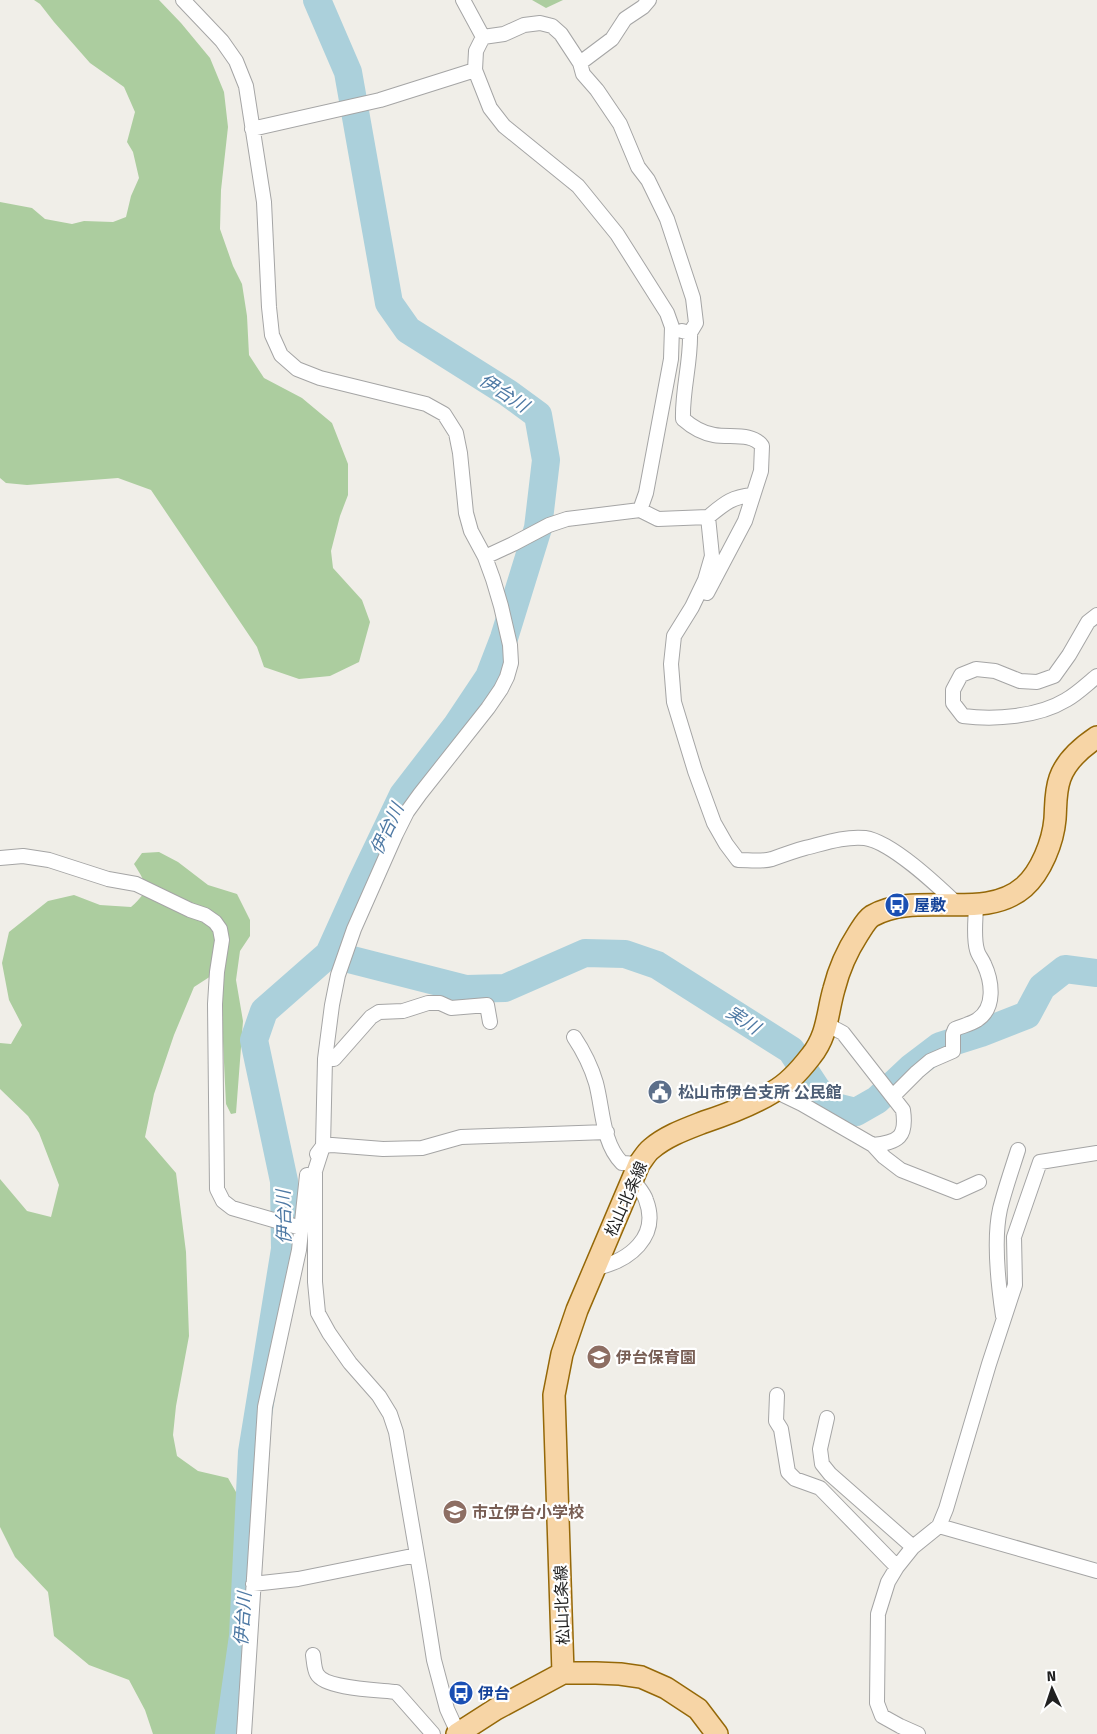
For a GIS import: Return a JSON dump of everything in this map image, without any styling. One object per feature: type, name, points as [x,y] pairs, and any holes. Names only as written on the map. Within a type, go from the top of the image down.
[{"type":"main road","name":"松山北条線","points":[[563,1673],[554,1395],[562,1354],[577,1310],[636,1172],[649,1150],[664,1139],[756,1102],[775,1091],[791,1078],[813,1054],[828,1025],[833,990],[841,964],[869,917],[888,908],[902,906],[967,904],[1008,898],[1025,886],[1039,868],[1049,844],[1055,820],[1055,798],[1060,777],[1072,758],[1097,737]]},
{"type":"main road","points":[[458,1734],[496,1709],[563,1673],[620,1674],[641,1677],[666,1688],[698,1709],[717,1734]]},
{"type":"street","points":[[183,0],[222,41],[236,61],[246,86],[264,202],[272,335],[281,355],[297,369],[320,378],[426,404],[444,414],[456,433],[466,513],[471,531],[485,557],[501,606],[510,645],[511,663],[507,677],[488,708],[408,812],[360,914],[338,975],[325,1059],[323,1146],[315,1171],[315,1282],[318,1313],[329,1333],[350,1363],[379,1396],[390,1414],[396,1432],[434,1660],[447,1709],[458,1734]]},
{"type":"street","points":[[463,0],[483,37]]},
{"type":"street","points":[[580,63],[612,39],[625,19],[643,7],[649,0]]},
{"type":"street","points":[[483,37],[504,34],[524,25],[540,23],[552,26],[561,34],[580,63],[583,74],[597,90],[620,124],[638,167],[648,180],[667,219],[693,298],[696,323],[690,333],[690,348],[682,407],[683,419],[693,428],[713,435],[752,438],[759,441],[762,446],[761,471],[745,522],[704,599],[692,607]]},
{"type":"street","points":[[483,37],[476,51],[475,70],[490,108],[504,126],[578,186],[617,234],[667,313],[672,327],[669,368],[646,493],[640,510]]},
{"type":"street","points":[[252,130],[380,100],[475,70]]},
{"type":"street","points":[[672,327],[690,333]]},
{"type":"street","points":[[485,557],[549,525],[566,519],[640,510],[658,519],[708,517],[729,500],[752,495]]},
{"type":"street","points":[[708,517],[712,556],[705,580],[692,607],[674,636],[671,664],[674,702],[695,771],[714,823],[726,844],[738,860],[771,859],[791,851],[843,838],[867,838],[892,850],[967,904],[977,952],[988,974],[992,997],[988,1008],[978,1020],[955,1029],[953,1051],[930,1061],[890,1091]]},
{"type":"street","points":[[1097,615],[1088,622],[1069,655],[1054,676],[1037,682],[1020,681],[995,671],[976,669],[961,675],[954,690],[953,703],[963,716],[984,718],[1047,710],[1068,700],[1097,676]]},
{"type":"street","points":[[0,858],[23,856],[49,860],[108,879],[136,884],[190,910],[205,915],[220,929],[222,940],[216,972],[215,1004],[216,1189],[223,1201],[232,1208],[296,1227]]},
{"type":"street","points":[[325,1059],[334,1059],[371,1017],[379,1012],[403,1011],[428,1003],[440,1003],[451,1008],[487,1004],[490,1022]]},
{"type":"street","points":[[828,1025],[843,1033],[903,1110],[905,1123],[902,1134],[896,1140],[873,1145]]},
{"type":"street","points":[[574,1037],[586,1054],[596,1082],[614,1155],[636,1172],[650,1214],[650,1229],[643,1242],[610,1265],[596,1268]]},
{"type":"street","points":[[775,1091],[802,1104],[873,1145],[884,1157],[901,1170],[957,1192],[979,1182]]},
{"type":"street","points":[[323,1146],[422,1148],[461,1137],[607,1132]]},
{"type":"street","points":[[244,1734],[265,1407],[299,1250],[296,1227],[307,1168],[323,1146]]},
{"type":"street","points":[[1004,1317],[998,1288],[998,1229],[1000,1210],[1018,1150]]},
{"type":"street","points":[[918,1734],[882,1716],[877,1703],[878,1614],[888,1582],[897,1567],[913,1548],[939,1526],[946,1509],[1015,1285],[1014,1237],[1040,1162],[1097,1153]]},
{"type":"street","points":[[777,1395],[776,1420],[781,1429],[788,1472],[795,1479],[820,1488],[897,1567]]},
{"type":"street","points":[[827,1418],[820,1449],[822,1464],[830,1474],[913,1548]]},
{"type":"street","points":[[939,1526],[1097,1571]]},
{"type":"street","points":[[253,1584],[298,1580],[417,1554]]},
{"type":"street","points":[[313,1655],[316,1673],[321,1680],[333,1684],[396,1692],[433,1734]]},
{"type":"green space","points":[[34,0],[159,0],[210,58],[224,92],[228,127],[221,190],[220,229],[233,266],[242,284],[247,316],[249,355],[264,378],[302,398],[332,423],[348,464],[348,495],[340,516],[331,551],[333,568],[362,600],[370,622],[359,662],[330,676],[299,679],[264,667],[257,647],[151,490],[118,478],[27,485],[6,483],[0,478],[0,202],[32,208],[45,219],[72,224],[84,221],[113,222],[126,217],[131,196],[139,178],[133,152],[127,142],[135,112],[124,87],[90,63],[40,4]]},
{"type":"green space","points":[[532,0],[563,0],[546,8]]},
{"type":"green space","points":[[159,852],[178,862],[208,885],[237,894],[250,920],[250,936],[240,951],[236,980],[243,1021],[236,1113],[231,1114],[226,1104],[220,979],[211,976],[194,987],[174,1035],[154,1094],[145,1137],[176,1173],[186,1252],[189,1336],[176,1406],[173,1435],[177,1456],[198,1471],[228,1478],[240,1499],[230,1636],[217,1734],[153,1734],[145,1710],[129,1680],[89,1665],[54,1636],[48,1592],[15,1557],[0,1527],[0,1179],[27,1211],[51,1217],[59,1185],[39,1133],[28,1116],[0,1089],[0,1043],[11,1044],[22,1025],[9,1000],[2,963],[9,932],[48,901],[74,895],[100,905],[131,907],[142,896],[145,887],[142,877],[134,864],[142,853]]},
{"type":"waterway","name":"伊台川","points":[[229,1734],[243,1636],[252,1452],[285,1249],[284,1181],[254,1040],[264,1011],[329,954],[403,795],[457,725],[489,677],[504,638],[538,528],[546,460],[538,415],[508,393],[408,330],[389,303],[348,72],[317,0]]},
{"type":"waterway","name":"実川","points":[[329,954],[466,989],[505,988],[585,953],[625,954],[657,965],[791,1050],[816,1088],[832,1106],[856,1112],[877,1100],[911,1068],[940,1046],[981,1033],[1027,1015],[1042,987],[1065,969],[1097,973]]},
{"type":"place","name":"屋敷","points":[[897,905]]},
{"type":"place","name":"松山市伊台支所 公民館","points":[[660,1092]]},
{"type":"place","name":"伊台保育園","points":[[599,1357]]},
{"type":"place","name":"市立伊台小学校","points":[[455,1512]]},
{"type":"place","name":"伊台","points":[[461,1693]]}]
